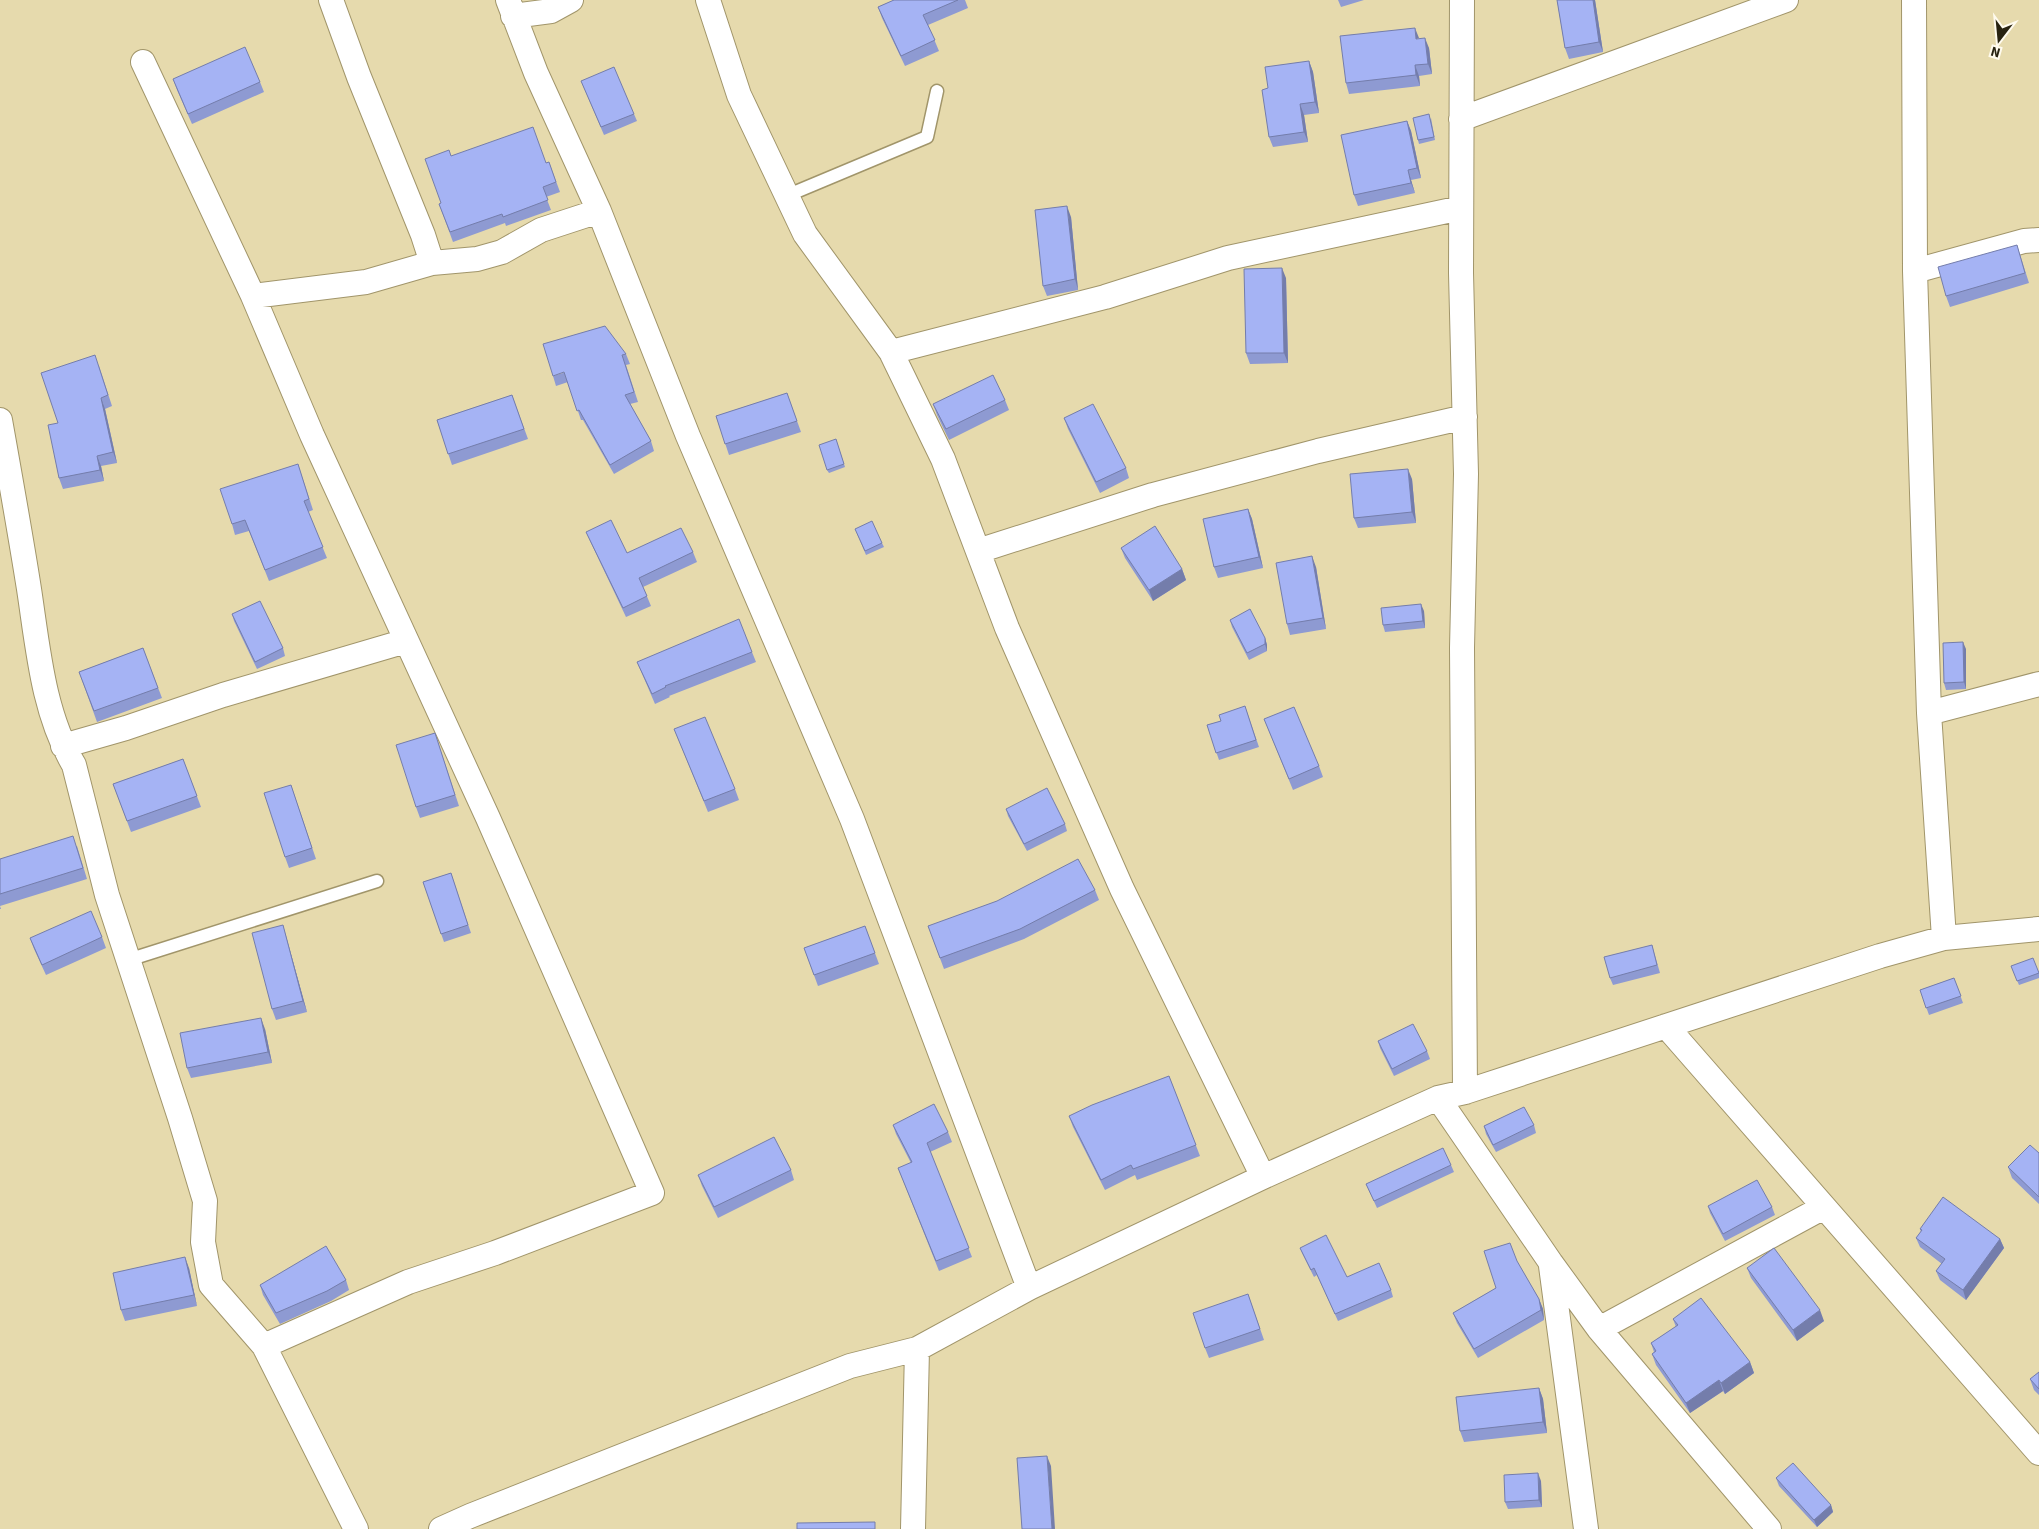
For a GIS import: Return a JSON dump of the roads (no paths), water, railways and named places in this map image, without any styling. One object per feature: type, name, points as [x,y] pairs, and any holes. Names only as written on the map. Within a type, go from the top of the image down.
[{"type":"street","points":[[331,0],[359,77],[423,235],[432,263]]},
{"type":"street","points":[[571,0],[551,10],[511,8],[536,73],[599,211],[688,436],[852,819],[1029,1288]]},
{"type":"street","points":[[708,0],[739,95],[805,234],[891,352],[942,459],[1007,628],[1122,889],[1263,1177]]},
{"type":"street","points":[[1462,0],[1461,208],[1466,474],[1462,648],[1464,1092]]},
{"type":"street","points":[[1461,119],[1786,0]]},
{"type":"street","points":[[1914,0],[1915,271],[1929,713],[1944,938]]},
{"type":"street","points":[[143,62],[253,296],[312,435],[488,818],[652,1193],[495,1253],[408,1282],[264,1346]]},
{"type":"street","points":[[891,352],[1105,297],[1228,258],[1461,208]]},
{"type":"street","points":[[253,296],[366,282],[432,263],[477,259],[502,252],[541,230],[599,211]]},
{"type":"street","points":[[1915,271],[2024,241],[2039,240]]},
{"type":"street","points":[[978,550],[1152,495],[1318,451],[1465,417]]},
{"type":"street","points":[[0,420],[38,649],[52,717],[63,746],[74,765],[106,894],[180,1118],[205,1201],[203,1242],[211,1285],[264,1346],[356,1529]]},
{"type":"street","points":[[63,746],[126,728],[223,695],[406,642]]},
{"type":"street","points":[[1929,713],[2039,684]]},
{"type":"street","points":[[441,1529],[850,1366],[917,1349],[1029,1288],[1263,1177],[1438,1098],[1464,1092],[1880,956],[1944,938],[2039,929]]},
{"type":"street","points":[[1666,1026],[2039,1453]]},
{"type":"street","points":[[1438,1098],[1551,1262],[1600,1328],[1769,1529]]},
{"type":"street","points":[[1600,1328],[1824,1207]]},
{"type":"street","points":[[1551,1262],[1586,1529]]},
{"type":"street","points":[[913,1529],[917,1349]]},
{"type":"lane","points":[[786,196],[927,137],[937,91]]},
{"type":"lane","points":[[128,960],[377,881]]}]
